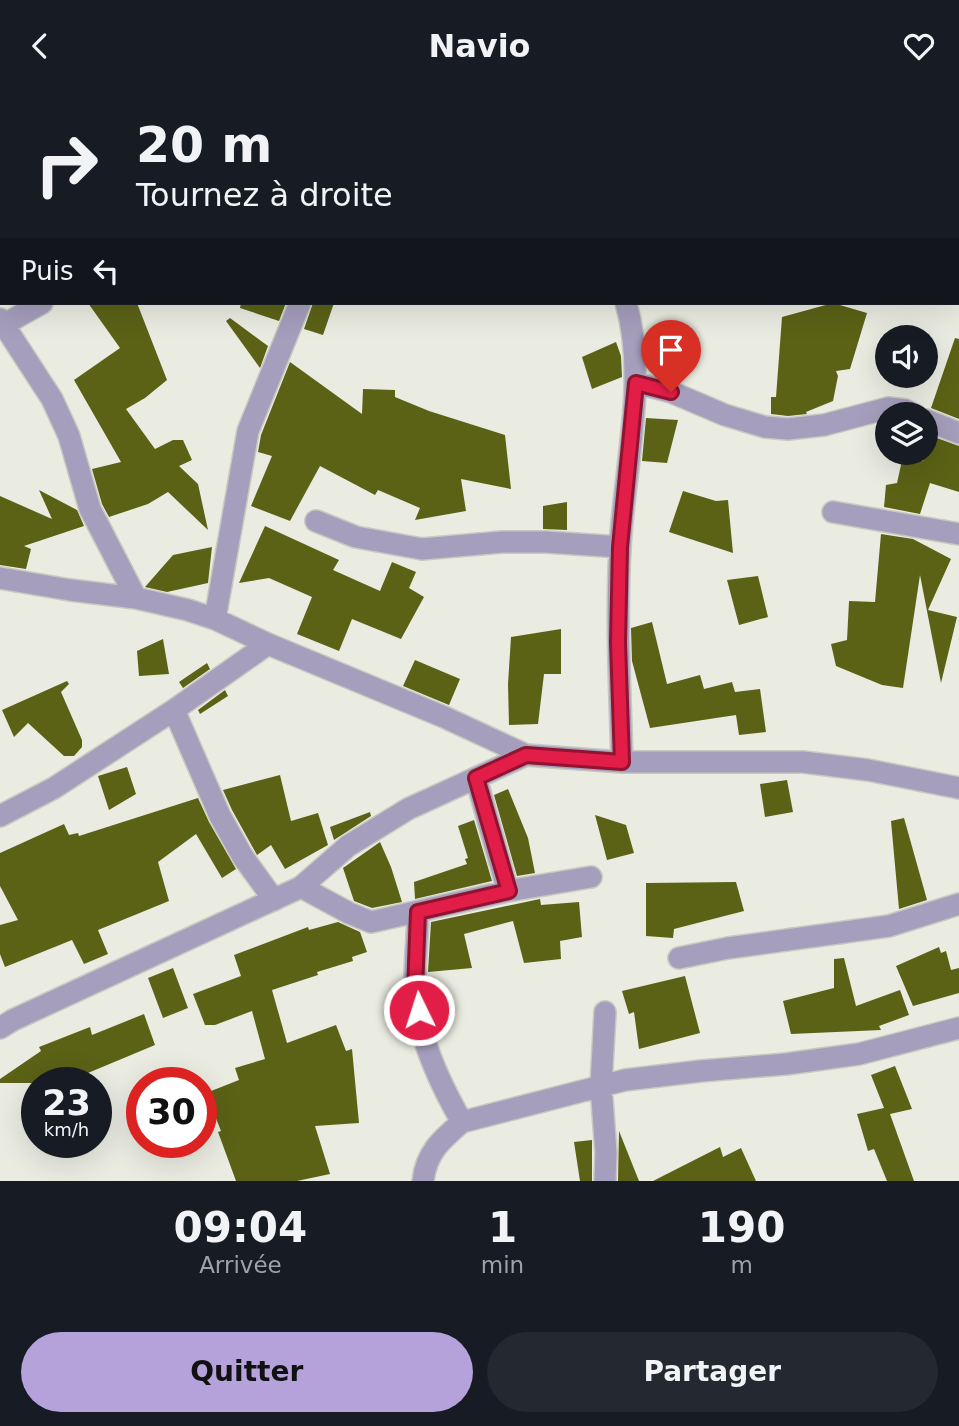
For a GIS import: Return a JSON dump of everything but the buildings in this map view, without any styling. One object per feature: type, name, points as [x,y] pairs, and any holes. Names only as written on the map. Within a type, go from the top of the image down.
[{"type":"street","points":[[38,305],[1,322],[52,399],[69,436],[90,509],[136,597]]},
{"type":"street","points":[[215,619],[248,431],[299,305]]},
{"type":"street","points":[[622,762],[618,642],[620,547],[636,383],[630,314],[627,305]]},
{"type":"street","points":[[636,383],[671,392],[724,415],[765,427],[788,429],[824,425],[875,411]]},
{"type":"street","points":[[938,425],[959,433]]},
{"type":"street","points":[[833,512],[959,534]]},
{"type":"street","points":[[316,521],[356,537],[422,549],[502,542],[620,547]]},
{"type":"street","points":[[0,578],[70,590],[136,597],[215,619],[526,755],[622,762],[803,762],[868,770],[959,788]]},
{"type":"street","points":[[0,816],[54,788],[174,710],[268,644]]},
{"type":"street","points":[[174,710],[220,816],[243,857],[274,900]]},
{"type":"street","points":[[0,1028],[301,887],[348,846],[408,809],[526,755]]},
{"type":"street","points":[[476,778],[509,891]]},
{"type":"street","points":[[301,887],[371,922],[509,891],[591,877]]},
{"type":"street","points":[[679,958],[728,948],[889,926],[959,904]]},
{"type":"street","points":[[418,912],[415,989],[422,1031],[442,1085],[462,1122]]},
{"type":"street","points":[[605,1012],[601,1086],[606,1153],[605,1181]]},
{"type":"street","points":[[423,1181],[425,1164],[443,1139],[462,1122],[625,1080],[859,1054],[959,1028]]},
{"type":"route","points":[[419,1010],[415,989],[418,912],[509,891],[476,778],[526,755],[622,762],[618,642],[620,547],[636,383],[671,392]]}]
